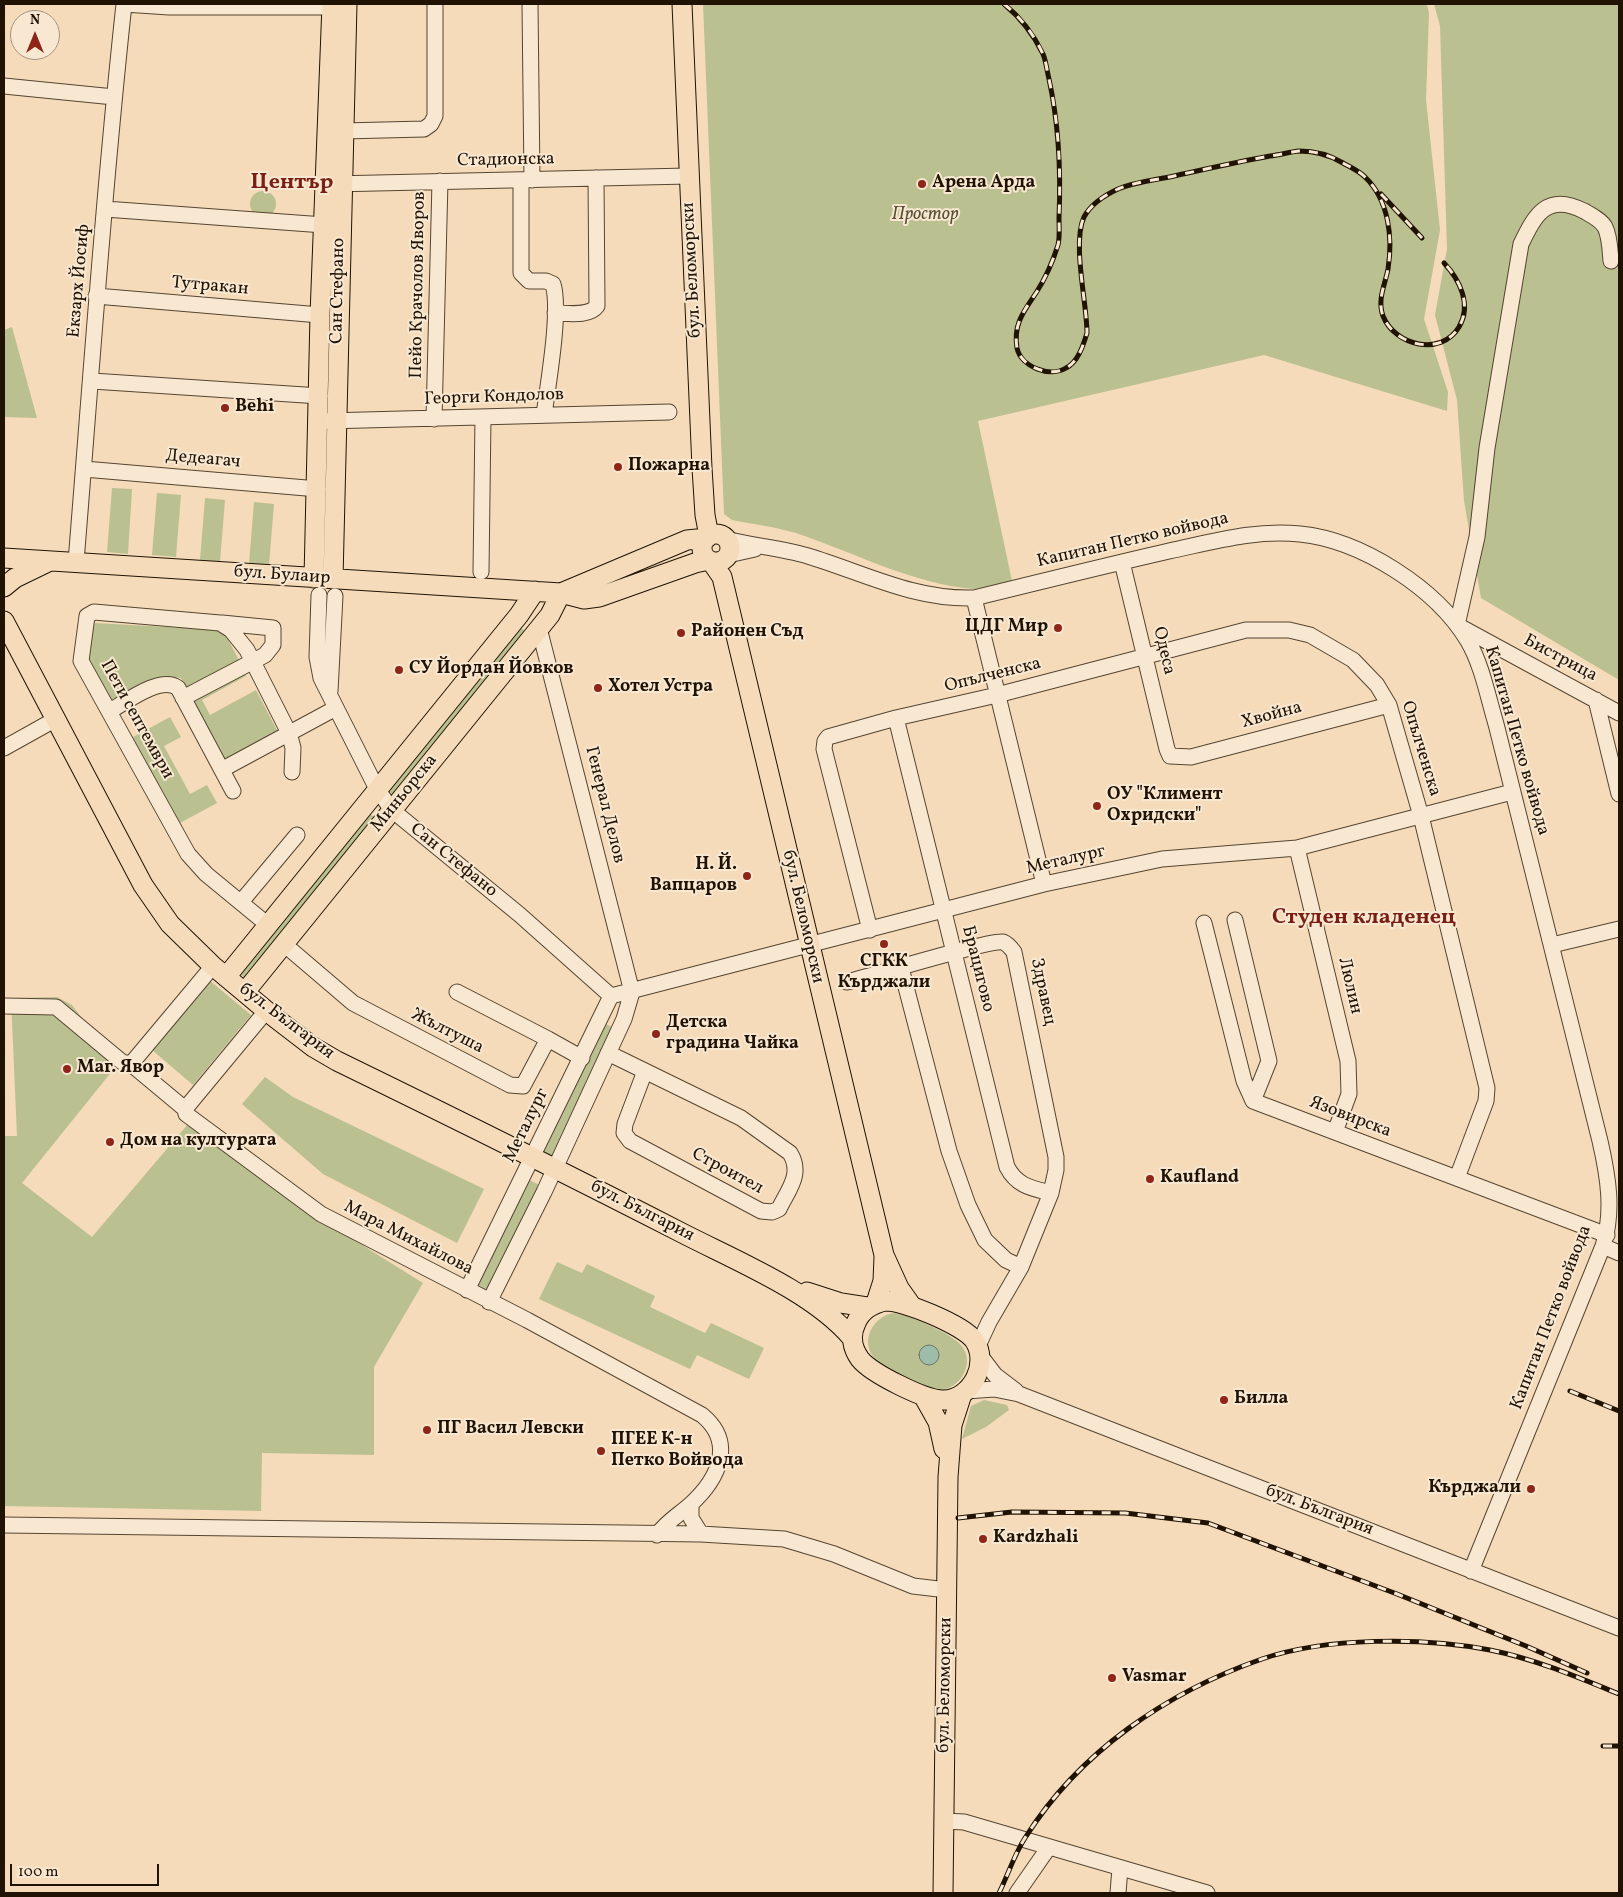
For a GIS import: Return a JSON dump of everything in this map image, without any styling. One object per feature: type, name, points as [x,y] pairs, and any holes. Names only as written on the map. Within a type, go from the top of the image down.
[{"type":"main road","name":"бул. Беломорски","points":[[682,4],[688,176],[704,500],[717,549],[808,946],[884,1255],[902,1293],[911,1305]]},
{"type":"main road","name":"Сан Стефано","points":[[325,587],[318,489],[328,421],[320,396],[320,315],[324,225],[334,184],[343,131],[337,5]]},
{"type":"main road","name":"Сан Стефано","points":[[325,587],[337,5]]},
{"type":"main road","name":"бул. Булаир","points":[[4,558],[76,562],[325,587],[561,593],[688,540],[717,549]]},
{"type":"main road","points":[[4,587],[15,578],[52,561]]},
{"type":"main road","name":"Миньорска","points":[[219,971],[268,925],[536,591]]},
{"type":"main road","name":"Миньорска","points":[[244,992],[285,945],[539,628],[556,606],[561,593]]},
{"type":"main road","name":"бул. България","points":[[4,622],[143,886],[170,924],[219,971],[313,1047],[337,1061],[554,1167],[777,1282],[835,1319],[852,1338]]},
{"type":"main road","name":"бул. Беломорски","points":[[872,1305],[883,1281],[884,1255]]},
{"type":"main road","name":"бул. България","points":[[777,1282],[842,1304],[872,1305]]},
{"type":"main road","points":[[892,1300],[911,1305],[974,1345],[978,1374],[964,1392],[942,1400],[924,1397],[870,1368],[857,1354],[852,1338],[857,1320],[872,1305],[892,1300]]},
{"type":"main road","name":"бул. Беломорски","points":[[943,1893],[948,1477],[952,1425],[964,1392]]},
{"type":"main road","name":"бул. Беломорски","points":[[924,1397],[938,1422],[948,1477]]},
{"type":"street","points":[[124,4],[169,7],[337,5]]},
{"type":"street","name":"Екзарх Йосиф","points":[[76,562],[92,381],[96,296],[124,4]]},
{"type":"street","points":[[343,131],[424,129],[431,124],[435,116],[435,4]]},
{"type":"street","points":[[530,4],[527,180],[521,273],[529,281],[546,281],[553,284],[555,313],[544,415]]},
{"type":"street","points":[[4,86],[114,97]]},
{"type":"street","name":"Стадионска","points":[[334,184],[688,176]]},
{"type":"street","points":[[555,313],[587,313],[594,311],[597,306],[596,178]]},
{"type":"street","name":"Пейо Крачолов Яворов","points":[[434,419],[440,181]]},
{"type":"street","points":[[1457,625],[1477,537],[1487,448],[1521,244],[1534,217],[1548,206],[1565,205],[1594,217],[1604,226],[1611,261]]},
{"type":"street","points":[[105,209],[324,225]]},
{"type":"street","name":"Тутракан","points":[[96,296],[320,315]]},
{"type":"street","points":[[92,381],[320,396]]},
{"type":"street","name":"Георги Кондолов","points":[[328,421],[669,412]]},
{"type":"street","points":[[481,572],[483,417]]},
{"type":"street","name":"Дедеагач","points":[[84,468],[318,489]]},
{"type":"street","name":"Капитан Петко войвода","points":[[717,549],[764,548],[809,556],[914,592],[943,597],[974,598],[1238,536],[1300,534],[1326,539],[1358,550],[1388,565],[1410,579],[1457,625],[1476,659],[1496,724],[1607,1172],[1610,1200],[1605,1240],[1471,1571]]},
{"type":"street","name":"Одеса","points":[[1122,562],[1146,657],[1166,749]]},
{"type":"street","name":"Сан Стефано","points":[[325,587],[318,668],[333,703],[377,789],[392,810],[520,915],[612,996]]},
{"type":"street","points":[[974,598],[1044,884]]},
{"type":"street","name":"Пети септември","points":[[220,623],[90,613],[85,621],[81,661],[188,854],[206,874],[268,925]]},
{"type":"street","points":[[220,623],[231,630],[252,660],[289,733],[294,748],[292,772]]},
{"type":"street","points":[[183,698],[265,654],[273,645],[273,628],[220,623]]},
{"type":"street","name":"Бистрица","points":[[1457,625],[1619,713]]},
{"type":"street","name":"Генерал Делов","points":[[539,628],[632,992]]},
{"type":"street","name":"Опълченска","points":[[870,930],[824,749],[825,740],[833,735],[896,718],[997,695],[1246,630],[1289,630],[1310,635],[1353,660],[1377,685],[1389,705],[1421,816],[1487,1088],[1486,1101],[1457,1178]]},
{"type":"street","points":[[110,711],[165,683],[178,688],[223,769],[233,791]]},
{"type":"street","points":[[1596,700],[1619,794]]},
{"type":"street","points":[[223,769],[289,733],[333,703]]},
{"type":"street","name":"Хвойна","points":[[1166,749],[1170,756],[1191,757],[1389,705]]},
{"type":"street","name":"Брацигово","points":[[896,718],[1007,1167],[1017,1182],[1024,1186],[1052,1188]]},
{"type":"street","points":[[4,748],[56,719]]},
{"type":"street","name":"Металург","points":[[466,1290],[612,996],[1044,884],[1162,859],[1297,848],[1512,792]]},
{"type":"street","points":[[241,902],[297,835]]},
{"type":"street","name":"Люлин","points":[[1297,848],[1348,1061],[1349,1094],[1335,1132]]},
{"type":"street","points":[[1234,920],[1269,1061],[1253,1101]]},
{"type":"street","points":[[1204,923],[1244,1081],[1253,1101]]},
{"type":"street","points":[[1552,945],[1619,929]]},
{"type":"street","name":"Здравец","points":[[847,982],[997,942],[1010,946],[1014,952],[1056,1157],[1052,1188],[1021,1267],[974,1345]]},
{"type":"street","name":"Жълтуша","points":[[285,945],[353,1004],[510,1085],[523,1086],[548,1038]]},
{"type":"street","points":[[901,968],[949,1151],[968,1205],[985,1240],[1006,1260],[1021,1267]]},
{"type":"street","points":[[131,1064],[219,971]]},
{"type":"street","points":[[457,992],[548,1038],[582,1058]]},
{"type":"street","points":[[489,1302],[608,1053],[630,1005],[632,992]]},
{"type":"street","name":"Мара Михайлова","points":[[4,1006],[56,1007],[122,1062],[131,1064],[185,1109],[186,1114],[321,1214],[527,1320],[687,1406],[710,1421],[718,1435],[720,1463],[712,1480],[691,1504],[671,1518],[657,1535]]},
{"type":"street","points":[[185,1109],[266,1010]]},
{"type":"street","name":"Строител","points":[[608,1053],[645,1071],[741,1118],[790,1153],[797,1172],[779,1209],[772,1212],[761,1211],[630,1141],[624,1133],[625,1124],[645,1071]]},
{"type":"street","name":"Язовирска","points":[[1253,1101],[1457,1178],[1605,1240],[1619,1253]]},
{"type":"street","name":"бул. България","points":[[974,1345],[996,1375],[1019,1394]]},
{"type":"street","name":"бул. България","points":[[964,1392],[994,1389],[1019,1394],[1619,1628]]},
{"type":"street","points":[[691,1504],[694,1526],[701,1534]]},
{"type":"street","points":[[4,1525],[657,1535],[701,1534],[784,1538],[834,1554],[913,1586],[947,1590]]},
{"type":"street","points":[[944,1821],[964,1822],[1207,1893]]},
{"type":"street","points":[[1017,1893],[1049,1847]]},
{"type":"street","points":[[1118,1893],[1120,1868]]},
{"type":"green space","name":"Простор","points":[[703,4],[1427,4],[1429,13],[1426,100],[1440,230],[1424,319],[1448,392],[1447,411],[1264,355],[978,421],[1012,581],[984,588],[975,589],[952,586],[907,575],[796,533],[732,520],[724,514]]},
{"type":"green space","points":[[1434,4],[1619,4],[1619,680],[1481,598],[1464,501],[1457,400],[1435,315],[1447,249],[1440,26]]},
{"type":"green space","points":[[263,191],[272,195],[276,204],[272,213],[263,217],[254,213],[250,204],[254,195]]},
{"type":"green space","points":[[12,327],[37,418],[4,417],[4,330]]},
{"type":"green space","points":[[112,488],[132,489],[128,554],[107,552]]},
{"type":"green space","points":[[157,493],[181,495],[176,557],[152,555]]},
{"type":"green space","points":[[205,498],[225,500],[220,562],[200,560]]},
{"type":"green space","points":[[254,502],[274,504],[269,565],[249,564]]},
{"type":"green space","points":[[94,623],[223,630],[240,662],[188,691],[181,678],[162,677],[109,706],[83,655]]},
{"type":"green space","points":[[517,625],[529,634],[394,798],[382,789]]},
{"type":"green space","points":[[243,669],[246,676],[202,700],[210,715],[256,690],[279,734],[225,763],[189,698]]},
{"type":"green space","points":[[170,717],[181,737],[164,746],[190,794],[207,785],[217,803],[169,829],[122,743]]},
{"type":"green space","points":[[368,812],[376,819],[247,980],[239,973]]},
{"type":"green space","points":[[209,980],[251,1015],[193,1085],[151,1049]]},
{"type":"green space","points":[[57,997],[72,1005],[117,1065],[22,1183],[92,1237],[188,1124],[370,1250],[423,1283],[374,1367],[374,1455],[262,1453],[261,1511],[4,1506],[4,1136],[17,1136],[11,998]]},
{"type":"green space","points":[[602,1022],[614,1028],[551,1161],[538,1155]]},
{"type":"green space","points":[[265,1077],[293,1097],[484,1189],[457,1243],[323,1174],[242,1104]]},
{"type":"green space","points":[[526,1178],[539,1185],[485,1296],[472,1289]]},
{"type":"green space","points":[[557,1262],[582,1273],[587,1264],[655,1296],[650,1307],[705,1333],[711,1323],[764,1348],[749,1379],[697,1355],[690,1369],[539,1299]]},
{"type":"green space","points":[[894,1313],[928,1325],[947,1334],[959,1343],[967,1357],[967,1365],[960,1379],[954,1385],[939,1390],[933,1389],[896,1373],[875,1359],[870,1352],[868,1337],[880,1319]]},
{"type":"green space","points":[[984,1400],[1007,1405],[1009,1410],[986,1427],[962,1439],[971,1406]]},
{"type":"shaded area","points":[[925,1345],[933,1345],[939,1351],[939,1359],[933,1365],[925,1365],[919,1359],[919,1351]]},
{"type":"railway","points":[[1004,4],[1026,26],[1043,54],[1055,114],[1058,148],[1060,183],[1058,245],[1046,276],[1021,318],[1016,339],[1020,355],[1030,365],[1045,371],[1059,371],[1074,362],[1080,353],[1087,333],[1079,242],[1084,217],[1090,208],[1103,197],[1131,185],[1299,151],[1316,153],[1338,160],[1363,175],[1373,186],[1384,208],[1390,245],[1388,269],[1381,298],[1381,310],[1389,326],[1397,335],[1419,344],[1430,345],[1441,342],[1451,336],[1463,319],[1464,302],[1462,293],[1455,277],[1444,263]]},
{"type":"railway","points":[[1381,194],[1422,238]]},
{"type":"railway","points":[[1570,1391],[1619,1411]]},
{"type":"railway","points":[[958,1518],[1012,1512],[1125,1513],[1208,1523],[1397,1594],[1526,1646],[1587,1673]]},
{"type":"railway","points":[[999,1893],[1025,1838],[1071,1778],[1099,1752],[1160,1707],[1192,1689],[1262,1659],[1315,1646],[1345,1643],[1375,1641],[1436,1643],[1490,1650],[1523,1658],[1619,1694]]},
{"type":"railway","points":[[1603,1746],[1619,1746]]},
{"type":"place","name":"Арена Арда","points":[[922,184]]},
{"type":"place","name":"Behi","points":[[225,408]]},
{"type":"place","name":"Пожарна","points":[[618,467]]},
{"type":"place","name":"ЦДГ Мир","points":[[1058,628]]},
{"type":"place","name":"Районен Съд","points":[[681,633]]},
{"type":"place","name":"СУ Йордан Йовков","points":[[399,670]]},
{"type":"place","name":"Хотел Устра","points":[[598,688]]},
{"type":"place","name":"ОУ \"Климент Охридски\"","points":[[1097,806]]},
{"type":"place","name":"Н. Й. Вапцаров","points":[[747,876]]},
{"type":"place","name":"СГКК Кърджали","points":[[884,944]]},
{"type":"place","name":"Детска градина Чайка","points":[[656,1034]]},
{"type":"place","name":"Маг. Явор","points":[[67,1069]]},
{"type":"place","name":"Дом на културата","points":[[110,1142]]},
{"type":"place","name":"Kaufland","points":[[1150,1179]]},
{"type":"place","name":"Билла","points":[[1224,1400]]},
{"type":"place","name":"ПГ Васил Левски","points":[[427,1430]]},
{"type":"place","name":"ПГЕЕ К-н Петко Войвода","points":[[601,1451]]},
{"type":"place","name":"Кърджали","points":[[1531,1489]]},
{"type":"place","name":"Kardzhali","points":[[983,1539]]},
{"type":"place","name":"Vasmar","points":[[1112,1678]]},
{"type":"district","name":"Център","points":[[292,184]]},
{"type":"district","name":"Студен кладенец","points":[[1364,919]]}]
